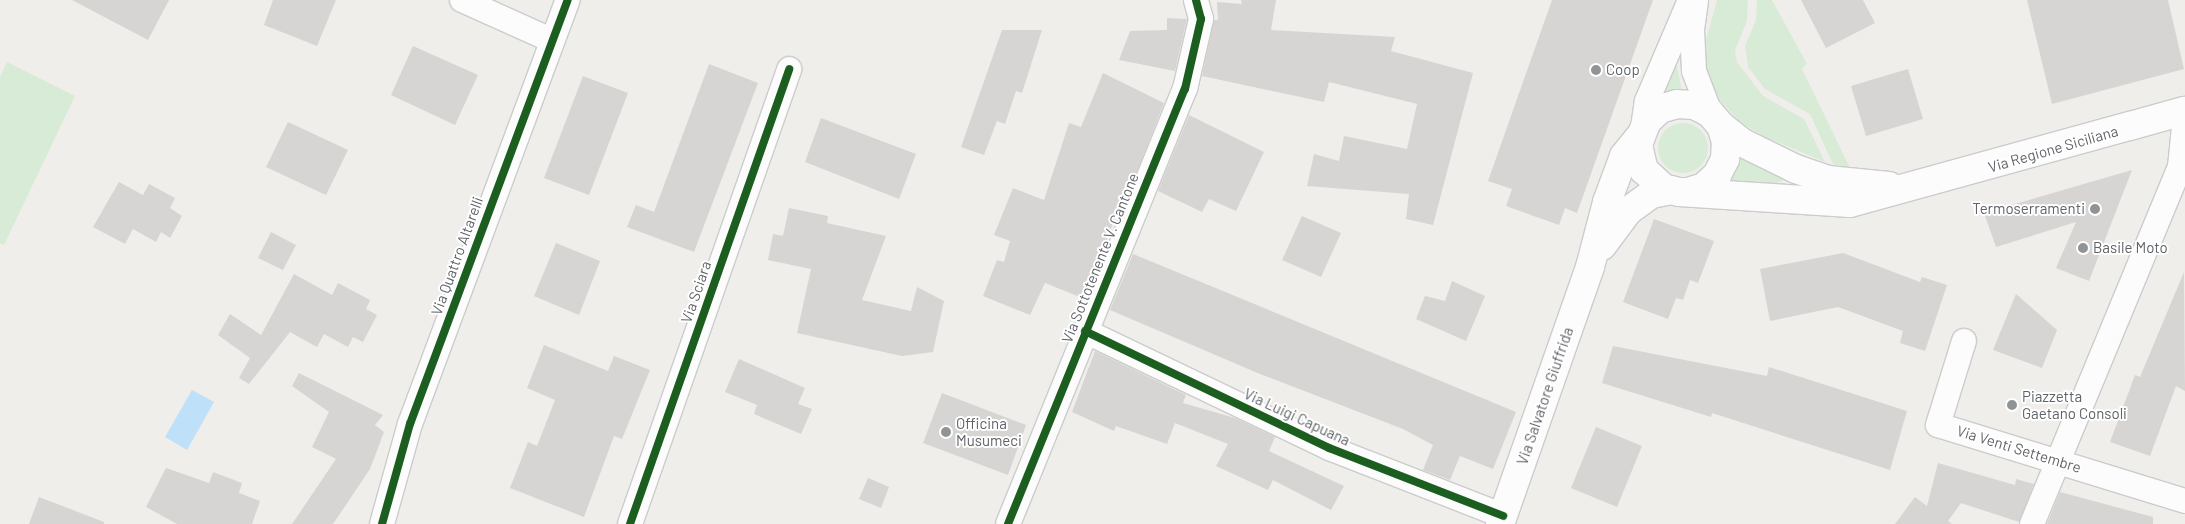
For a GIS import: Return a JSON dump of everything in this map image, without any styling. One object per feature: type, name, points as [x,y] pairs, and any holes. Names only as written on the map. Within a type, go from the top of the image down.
[{"type":"main road","points":[[1590,267],[1624,156],[1653,114],[1677,104],[1694,105],[1715,119],[1743,143],[1828,180],[1868,186],[1920,186]]},
{"type":"main road","name":"Via Regione Siciliana","points":[[1920,186],[2185,112]]},
{"type":"main road","points":[[1590,267],[1611,230],[1628,211],[1651,194],[1704,186],[1722,168],[1726,151],[1715,119]]},
{"type":"main road","points":[[1641,132],[1638,154],[1644,170],[1656,183],[1679,191],[1850,203],[1920,186]]},
{"type":"main road","name":"Via Salvatore Giuffrida","points":[[1502,520],[1590,267]]},
{"type":"street","points":[[462,0],[551,40]]},
{"type":"street","name":"Via Quattro Altarelli","points":[[382,524],[410,424],[551,40],[568,0]]},
{"type":"street","name":"Via Sottotenente V. Cantone","points":[[1008,524],[1185,89],[1201,19],[1196,0]]},
{"type":"street","points":[[1641,132],[1647,101],[1690,0]]},
{"type":"street","points":[[1696,0],[1692,30],[1694,71],[1715,119]]},
{"type":"street","name":"Via Sciara","points":[[630,524],[788,68]]},
{"type":"street","points":[[2032,524],[2180,167],[2185,117]]},
{"type":"street","name":"Via Luigi Capuana","points":[[1085,331],[1329,448],[1502,520]]},
{"type":"street","name":"Via Venti Settembre","points":[[1964,341],[1938,425],[2058,460],[2185,502]]},
{"type":"green space","points":[[1717,0],[1748,0],[1747,21],[1735,50],[1737,62],[1763,96],[1804,119],[1825,162],[1763,136],[1739,121],[1714,93],[1707,77],[1704,48]]},
{"type":"green space","points":[[1757,0],[1772,0],[1807,64],[1802,69],[1850,168],[1833,164],[1810,114],[1765,89],[1748,67],[1745,46],[1756,20]]},
{"type":"green space","points":[[1676,61],[1682,92],[1660,96]]},
{"type":"green space","points":[[7,62],[75,96],[4,245],[0,243],[0,77]]},
{"type":"green space","points":[[1683,123],[1701,130],[1708,148],[1701,166],[1683,173],[1665,166],[1658,148],[1665,130]]},
{"type":"green space","points":[[1736,154],[1756,166],[1785,179],[1771,186],[1724,182]]},
{"type":"water","points":[[192,390],[214,402],[187,450],[165,437]]},
{"type":"building","points":[[72,0],[169,0],[148,40]]},
{"type":"building","points":[[273,0],[336,0],[317,46],[264,25]]},
{"type":"building","points":[[1241,0],[1276,0],[1271,30],[1395,37],[1391,51],[1473,73],[1433,225],[1406,219],[1409,194],[1307,186],[1314,154],[1339,161],[1344,136],[1407,149],[1417,104],[1329,82],[1324,102],[1202,76],[1214,20],[1218,20],[1217,2],[1242,4]]},
{"type":"building","points":[[1552,0],[1653,0],[1577,213],[1565,208],[1559,225],[1506,206],[1512,189],[1488,181]]},
{"type":"building","points":[[1801,0],[1863,0],[1875,23],[1826,48]]},
{"type":"building","points":[[2027,0],[2168,0],[2184,69],[2052,104]]},
{"type":"building","points":[[1167,18],[1187,19],[1175,71],[1119,60],[1130,31],[1167,30]]},
{"type":"building","points":[[1002,30],[1042,30],[1022,93],[1016,91],[1005,124],[997,121],[984,155],[961,147]]},
{"type":"building","points":[[413,46],[478,75],[455,125],[391,95]]},
{"type":"building","points":[[709,64],[758,83],[694,252],[627,227],[636,205],[654,212]]},
{"type":"building","points":[[1908,69],[1923,119],[1866,136],[1851,86]]},
{"type":"building","points":[[1103,73],[1164,103],[1134,179],[1130,177],[1085,299],[1045,283],[1030,315],[983,296],[997,260],[1004,262],[1010,241],[994,235],[1013,188],[1044,200],[1069,123],[1081,127]]},
{"type":"building","points":[[583,76],[628,93],[589,195],[544,178]]},
{"type":"building","points":[[1189,115],[1264,152],[1236,211],[1209,199],[1202,212],[1158,191]]},
{"type":"building","points":[[821,118],[916,154],[899,199],[805,162]]},
{"type":"building","points":[[288,122],[348,150],[326,195],[266,167]]},
{"type":"building","points":[[2132,170],[2089,281],[2056,268],[2076,222],[1996,247],[1984,213]]},
{"type":"building","points":[[119,182],[143,195],[149,184],[175,198],[170,208],[182,216],[170,238],[161,232],[156,242],[133,229],[125,244],[93,227]]},
{"type":"building","points":[[789,208],[828,216],[827,223],[886,236],[862,300],[911,311],[917,287],[944,301],[933,352],[902,356],[797,333],[811,269],[768,260],[773,234],[783,236]]},
{"type":"building","points":[[1302,216],[1341,233],[1321,277],[1282,260]]},
{"type":"building","points":[[1654,219],[1714,241],[1698,283],[1690,280],[1683,300],[1676,298],[1668,319],[1623,302]]},
{"type":"building","points":[[271,232],[296,245],[283,270],[258,258]]},
{"type":"building","points":[[556,243],[600,261],[579,315],[534,296]]},
{"type":"building","points":[[1843,253],[1920,282],[1922,277],[1947,285],[1925,351],[1900,343],[1903,331],[1838,307],[1770,321],[1760,269]]},
{"type":"building","points":[[1133,254],[1516,412],[1493,469],[1460,456],[1450,480],[1423,470],[1433,445],[1403,429],[1260,374],[1110,310]]},
{"type":"building","points":[[2184,272],[2185,391],[2176,386],[2150,456],[2110,442],[2135,375],[2140,377]]},
{"type":"building","points":[[294,274],[332,295],[338,283],[370,300],[366,309],[377,315],[363,342],[353,337],[348,347],[324,334],[317,347],[290,332],[249,384],[239,378],[250,358],[218,335],[230,314],[261,335]]},
{"type":"building","points":[[1452,281],[1485,296],[1466,341],[1416,319],[1425,296],[1445,301]]},
{"type":"building","points":[[2016,294],[2057,330],[2042,368],[1993,350]]},
{"type":"building","points":[[544,345],[608,371],[614,356],[650,370],[622,439],[614,436],[584,517],[510,488],[528,442],[537,446],[555,400],[527,388]]},
{"type":"building","points":[[1613,346],[1767,376],[1769,367],[1907,411],[1890,470],[1712,413],[1711,417],[1602,383]]},
{"type":"building","points":[[1095,351],[1186,395],[1183,403],[1235,418],[1275,437],[1269,451],[1344,486],[1331,510],[1273,480],[1268,490],[1216,466],[1228,444],[1175,423],[1167,444],[1116,426],[1114,431],[1072,412]]},
{"type":"building","points":[[739,359],[805,388],[798,404],[812,409],[801,434],[754,414],[757,405],[725,392]]},
{"type":"building","points":[[299,373],[383,415],[375,425],[384,432],[370,469],[333,524],[292,524],[336,459],[312,447],[329,412],[292,386]]},
{"type":"building","points":[[942,393],[1026,425],[1008,475],[923,443]]},
{"type":"building","points":[[1596,427],[1642,446],[1617,507],[1571,488]]},
{"type":"building","points":[[1938,463],[2015,485],[2016,479],[2034,484],[2019,522],[1961,503],[1948,521],[1952,524],[1895,524],[1915,497],[1927,506]]},
{"type":"building","points":[[166,468],[209,483],[213,472],[242,483],[239,493],[260,501],[252,524],[177,524],[146,507]]},
{"type":"building","points":[[868,478],[889,487],[881,508],[859,499]]},
{"type":"building","points":[[2060,492],[2153,517],[2153,524],[2047,524]]},
{"type":"building","points":[[39,497],[104,522],[104,524],[29,524]]},
{"type":"cycle path","points":[[382,524],[410,424],[568,0]]},
{"type":"cycle path","points":[[1008,524],[1185,89],[1201,19],[1196,0]]},
{"type":"cycle path","points":[[630,524],[789,69]]},
{"type":"cycle path","points":[[1085,331],[1329,448],[1503,516]]},
{"type":"place","name":"Coop","points":[[1596,70]]},
{"type":"place","name":"Termoserramenti","points":[[2095,209]]},
{"type":"place","name":"Basile Moto","points":[[2083,248]]},
{"type":"place","name":"Piazzetta Gaetano Consoli","points":[[2012,405]]},
{"type":"place","name":"Officina Musumeci","points":[[946,432]]}]
